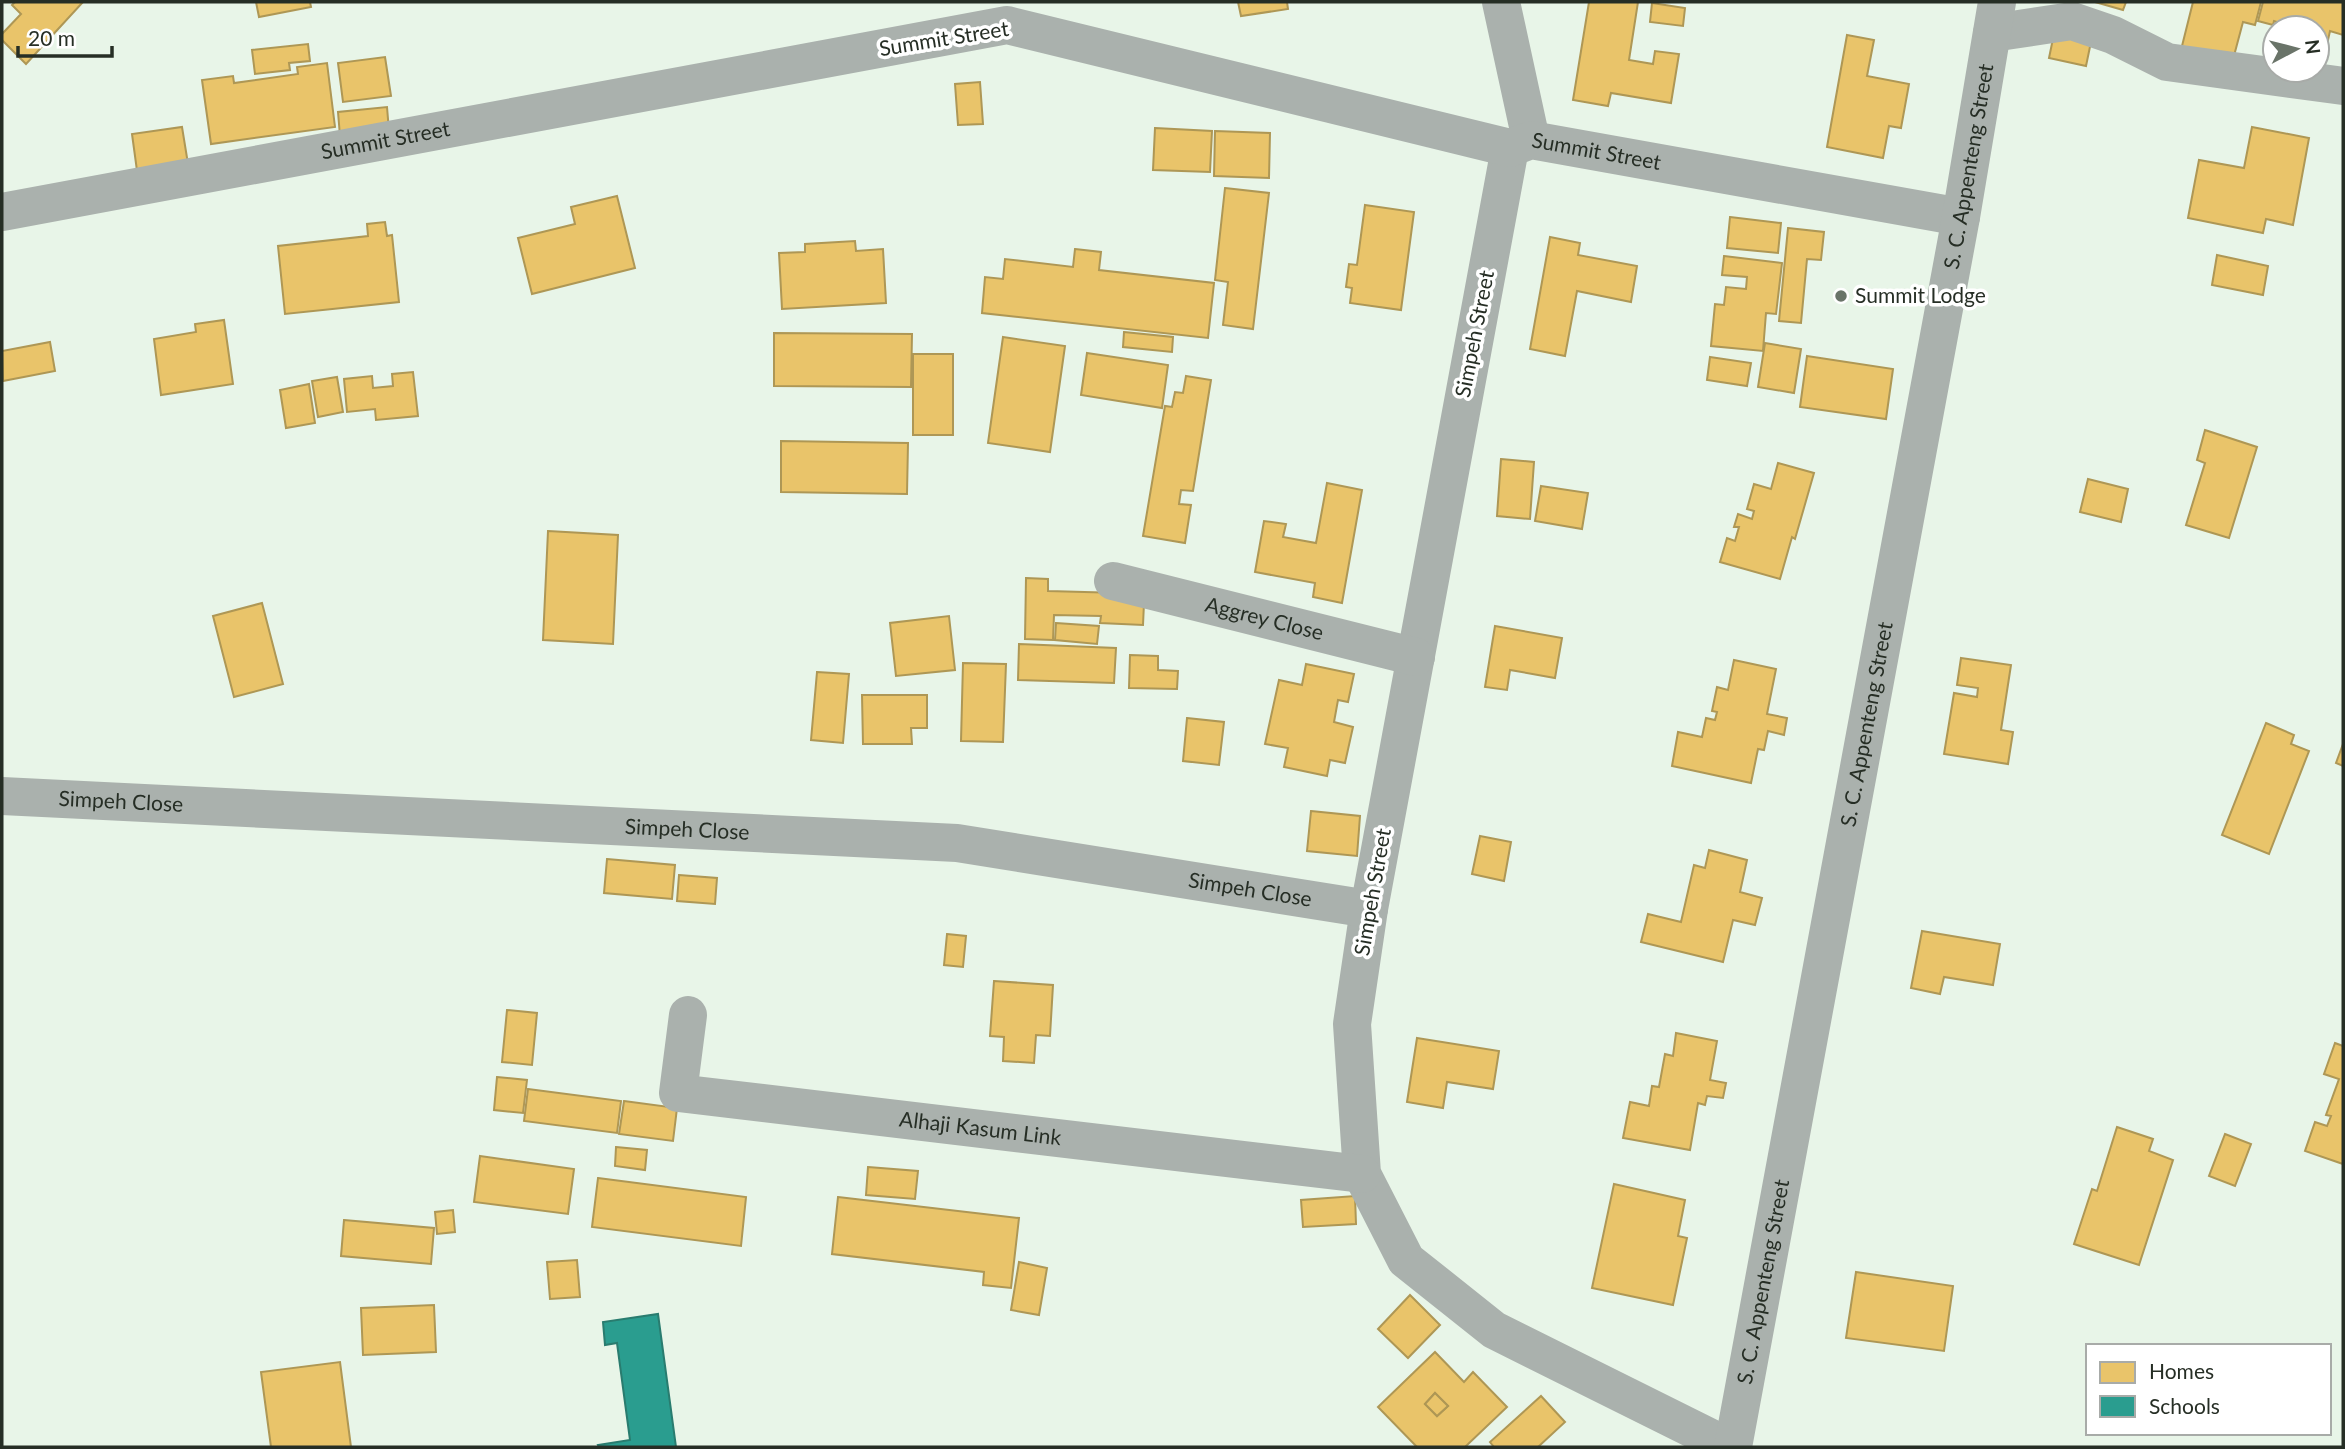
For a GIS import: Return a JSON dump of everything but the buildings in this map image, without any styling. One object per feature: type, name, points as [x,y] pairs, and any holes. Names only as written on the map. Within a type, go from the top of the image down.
[{"type":"street","points":[[1501,2],[1520,144]]},
{"type":"street","name":"Summit Street","points":[[2,212],[1004,14],[1520,144],[1961,217]]},
{"type":"street","points":[[1994,18],[2071,21],[2113,35],[2167,62],[2343,86]]},
{"type":"street","name":"S. C. Appenteng Street","points":[[1731,1447],[1961,217],[1994,18]]},
{"type":"street","name":"Simpeh Street","points":[[1520,144],[1416,657],[1369,909],[1352,1024],[1362,1174],[1406,1260],[1493,1330],[1731,1447]]},
{"type":"street","name":"Aggrey Close","points":[[1113,581],[1416,657]]},
{"type":"street","name":"Simpeh Close","points":[[2,796],[957,843],[1369,909]]},
{"type":"street","name":"Alhaji Kasum Link","points":[[688,1015],[678,1093],[1362,1174]]},
{"type":"place","name":"Summit Lodge","points":[[1841,296]]}]
